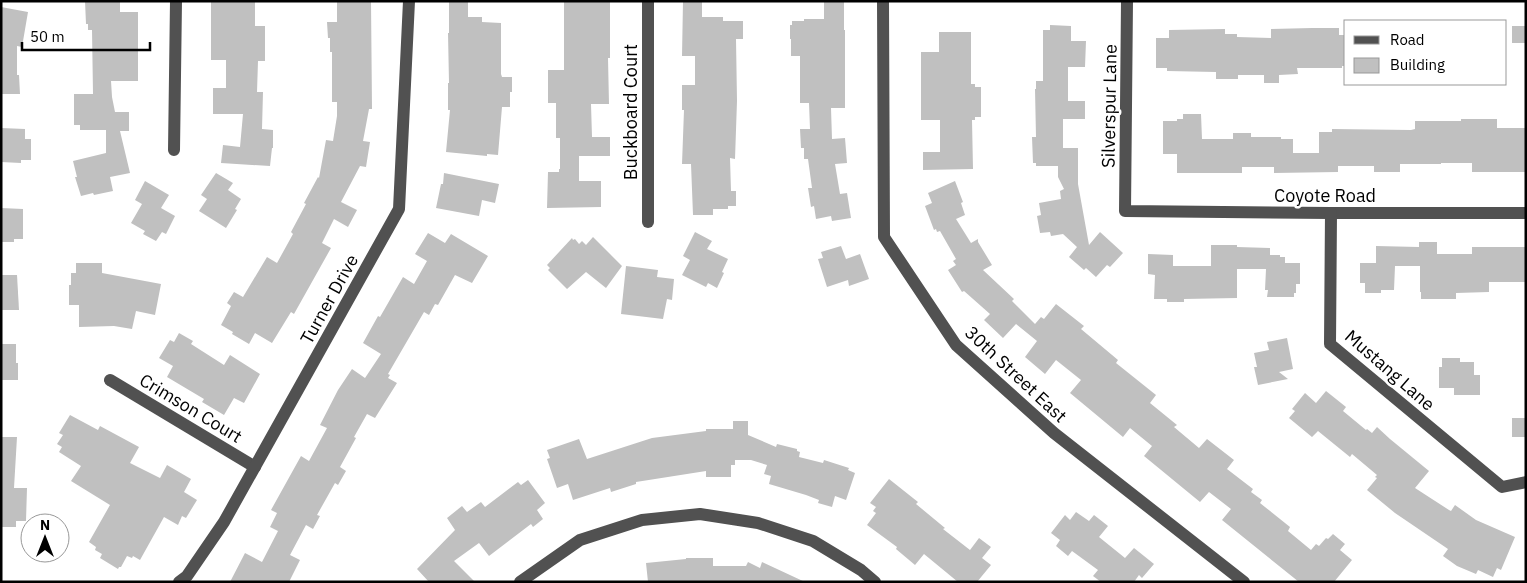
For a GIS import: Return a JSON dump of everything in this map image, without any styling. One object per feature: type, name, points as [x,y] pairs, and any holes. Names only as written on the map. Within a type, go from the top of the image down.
[{"type":"street","points":[[174,150],[176,1]]},
{"type":"street","name":"Turner Drive","points":[[179,582],[187,576],[224,522],[399,209],[409,1]]},
{"type":"street","name":"Buckboard Court","points":[[648,1],[648,222]]},
{"type":"street","name":"30th Street East","points":[[883,1],[884,237],[956,345],[1054,433],[1244,582]]},
{"type":"street","name":"Silverspur Lane","points":[[1125,211],[1127,1]]},
{"type":"street","name":"Coyote Road","points":[[1125,211],[1526,213]]},
{"type":"street","name":"Mustang Lane","points":[[1331,213],[1330,344],[1502,487],[1526,482]]},
{"type":"street","name":"Crimson Court","points":[[110,380],[255,467]]},
{"type":"street","points":[[520,582],[580,540],[642,520],[700,514],[758,523],[813,541],[861,570],[875,582]]},
{"type":"building","points":[[85,1],[120,1],[120,12],[138,12],[138,81],[111,81],[115,112],[129,112],[129,131],[120,131],[130,173],[110,177],[113,191],[81,196],[75,177],[77,177],[73,161],[106,153],[106,130],[80,130],[80,125],[74,125],[74,94],[93,94],[92,30],[88,30],[88,24],[86,24]]},
{"type":"building","points":[[211,1],[255,1],[255,26],[265,26],[265,61],[258,61],[257,92],[263,92],[262,129],[273,130],[270,166],[221,163],[223,145],[240,147],[243,114],[213,114],[213,88],[226,88],[226,60],[211,60]]},
{"type":"building","points":[[337,1],[371,1],[372,109],[369,109],[363,141],[370,142],[366,167],[360,166],[341,202],[357,210],[348,227],[334,219],[322,243],[331,248],[294,314],[291,312],[272,343],[255,333],[249,344],[221,325],[231,306],[227,303],[234,292],[243,297],[267,257],[277,263],[293,234],[291,232],[306,204],[304,203],[319,178],[326,140],[333,141],[337,102],[332,102],[332,52],[330,52],[327,22],[337,22]]},
{"type":"building","points":[[449,1],[468,1],[468,17],[482,17],[482,22],[501,23],[501,74],[502,77],[512,77],[512,92],[510,92],[510,107],[502,107],[498,155],[487,154],[487,156],[446,152],[450,110],[448,110]]},
{"type":"building","points":[[564,1],[610,1],[609,104],[591,104],[592,137],[610,137],[610,156],[579,156],[579,181],[601,181],[601,207],[547,208],[548,172],[559,172],[560,169],[560,138],[556,138],[556,103],[548,103],[548,70],[564,70]]},
{"type":"building","points":[[683,1],[702,1],[702,17],[723,17],[723,21],[743,21],[743,39],[736,39],[737,101],[735,159],[730,158],[731,191],[736,191],[736,206],[728,206],[728,209],[713,209],[713,215],[693,215],[691,164],[682,164],[684,110],[682,110],[682,85],[695,85],[695,56],[682,56]]},
{"type":"building","points":[[824,1],[844,1],[845,108],[831,108],[832,139],[845,138],[847,163],[835,164],[840,194],[847,193],[851,218],[832,221],[831,216],[816,219],[814,206],[811,207],[808,188],[812,188],[808,159],[804,159],[804,148],[801,148],[800,129],[810,129],[809,103],[800,103],[800,56],[791,56],[790,39],[790,25],[792,25],[792,21],[824,19]]},
{"type":"building","points":[[1,7],[28,12],[22,47],[17,46],[17,75],[19,75],[20,94],[1,94]]},
{"type":"building","points":[[1050,25],[1071,26],[1071,41],[1086,41],[1085,67],[1068,67],[1068,101],[1085,101],[1085,119],[1063,119],[1063,148],[1078,148],[1078,184],[1089,245],[1100,232],[1123,253],[1110,267],[1107,265],[1096,277],[1086,268],[1084,270],[1069,257],[1077,247],[1063,234],[1051,236],[1050,232],[1040,233],[1037,216],[1041,215],[1039,203],[1061,199],[1060,191],[1064,189],[1058,177],[1058,166],[1036,166],[1036,163],[1033,163],[1032,137],[1036,137],[1035,89],[1036,81],[1043,81],[1043,30],[1050,30]]},
{"type":"building","points":[[1512,26],[1526,26],[1526,43],[1512,43]]},
{"type":"building","points":[[1339,28],[1339,35],[1344,35],[1344,66],[1342,68],[1297,68],[1298,74],[1279,75],[1279,83],[1264,83],[1264,75],[1238,75],[1238,79],[1216,79],[1216,72],[1167,71],[1167,68],[1156,68],[1156,38],[1169,38],[1169,30],[1225,29],[1225,34],[1237,34],[1237,37],[1271,38],[1271,29]]},
{"type":"building","points":[[939,32],[971,32],[971,84],[975,84],[975,87],[981,87],[981,117],[975,117],[975,120],[972,120],[973,169],[923,170],[923,152],[940,152],[940,120],[921,120],[921,52],[939,52]]},
{"type":"building","points":[[1183,114],[1201,114],[1202,139],[1233,139],[1233,133],[1251,133],[1251,137],[1281,137],[1281,139],[1293,139],[1293,153],[1319,153],[1319,132],[1332,132],[1332,129],[1411,130],[1415,129],[1415,121],[1497,119],[1497,128],[1526,128],[1526,172],[1472,172],[1472,163],[1441,163],[1400,164],[1400,172],[1374,172],[1374,166],[1338,166],[1338,172],[1274,173],[1274,167],[1242,167],[1242,173],[1177,173],[1177,154],[1163,154],[1163,121],[1183,119]]},
{"type":"building","points":[[1,128],[25,129],[25,139],[31,139],[31,160],[21,160],[21,163],[1,162]]},
{"type":"building","points":[[216,173],[233,183],[228,190],[241,199],[235,209],[237,210],[226,228],[199,211],[207,199],[201,195]]},
{"type":"building","points":[[444,173],[499,184],[495,203],[482,200],[479,216],[436,208]]},
{"type":"building","points":[[145,181],[169,195],[161,208],[175,216],[166,234],[162,232],[156,241],[143,234],[145,231],[131,223],[142,204],[135,200]]},
{"type":"building","points":[[955,181],[963,202],[961,203],[965,215],[956,219],[971,243],[978,239],[992,265],[983,270],[1014,299],[1012,301],[1035,324],[1041,317],[1044,319],[1056,304],[1084,326],[1081,329],[1118,360],[1116,363],[1156,395],[1150,403],[1177,425],[1174,427],[1199,448],[1207,439],[1234,460],[1227,469],[1253,489],[1251,492],[1262,500],[1260,503],[1290,527],[1288,531],[1311,550],[1316,544],[1319,546],[1326,538],[1328,539],[1333,534],[1345,544],[1340,550],[1352,560],[1334,582],[1299,582],[1222,520],[1231,509],[1209,492],[1200,502],[1144,456],[1152,446],[1130,428],[1123,437],[1070,393],[1081,380],[1056,360],[1045,374],[1025,357],[1037,341],[1016,324],[1003,338],[984,320],[990,314],[964,291],[962,292],[948,270],[956,265],[953,261],[956,259],[940,231],[934,230],[925,206],[932,203],[928,193]]},
{"type":"building","points":[[1,208],[23,209],[23,239],[14,239],[14,242],[1,242]]},
{"type":"building","points":[[695,232],[712,241],[707,249],[728,259],[717,288],[708,283],[706,287],[682,275],[690,260],[683,256]]},
{"type":"building","points":[[428,233],[445,243],[451,234],[488,256],[472,283],[455,275],[438,305],[435,304],[429,315],[424,312],[388,374],[390,375],[388,378],[397,383],[375,418],[367,414],[340,467],[346,471],[338,485],[335,483],[317,515],[320,516],[313,529],[306,525],[290,555],[300,560],[289,582],[230,582],[245,553],[262,562],[278,531],[270,527],[277,513],[271,510],[301,456],[309,461],[327,428],[320,425],[338,390],[352,369],[365,378],[381,354],[363,343],[403,277],[414,284],[427,261],[415,254]]},
{"type":"building","points":[[593,237],[622,266],[606,288],[586,272],[567,289],[548,270],[550,268],[547,265],[572,238],[579,244],[582,241],[586,245]]},
{"type":"building","points":[[1419,242],[1437,242],[1437,254],[1472,254],[1472,247],[1526,247],[1526,282],[1489,282],[1489,292],[1456,293],[1456,299],[1421,299],[1420,266],[1395,266],[1394,290],[1381,290],[1381,293],[1365,293],[1365,283],[1360,283],[1360,263],[1376,263],[1376,246],[1419,247]]},
{"type":"building","points":[[1211,245],[1270,248],[1270,255],[1285,257],[1285,263],[1300,263],[1300,284],[1296,284],[1294,297],[1267,297],[1268,290],[1265,290],[1266,269],[1237,269],[1237,298],[1184,299],[1184,302],[1167,302],[1167,299],[1154,299],[1155,275],[1148,274],[1148,254],[1173,255],[1173,266],[1211,266]]},
{"type":"building","points":[[841,246],[846,259],[860,254],[869,279],[849,286],[848,280],[827,287],[818,259],[823,258],[821,252]]},
{"type":"building","points":[[76,263],[102,263],[102,273],[161,284],[155,315],[136,311],[132,329],[114,326],[79,327],[79,305],[69,305],[71,273],[76,273]]},
{"type":"building","points":[[626,266],[658,270],[657,277],[674,279],[672,300],[667,299],[663,319],[621,314]]},
{"type":"building","points":[[1,275],[17,275],[19,310],[1,310]]},
{"type":"building","points":[[179,333],[193,341],[191,344],[224,365],[230,355],[260,374],[244,403],[234,398],[224,415],[202,402],[204,399],[167,377],[173,366],[159,358],[170,340],[174,342]]},
{"type":"building","points":[[1287,338],[1293,369],[1279,372],[1288,379],[1258,385],[1254,367],[1257,367],[1254,353],[1269,350],[1267,342]]},
{"type":"building","points":[[1,344],[16,344],[18,380],[1,380]]},
{"type":"building","points":[[1442,358],[1460,358],[1460,362],[1474,362],[1474,375],[1480,375],[1480,395],[1454,395],[1454,388],[1439,388],[1439,367],[1442,367]]},
{"type":"building","points":[[1326,391],[1346,407],[1343,411],[1366,430],[1372,433],[1377,427],[1429,471],[1415,488],[1451,511],[1455,505],[1476,520],[1515,537],[1501,570],[1497,568],[1493,577],[1478,570],[1476,574],[1457,566],[1443,556],[1448,549],[1395,513],[1367,490],[1377,478],[1375,477],[1377,475],[1352,454],[1350,457],[1318,431],[1312,437],[1289,418],[1295,411],[1292,409],[1305,393],[1316,403]]},
{"type":"building","points":[[70,415],[98,430],[100,426],[139,447],[130,463],[160,478],[167,465],[191,479],[184,492],[197,500],[186,518],[182,516],[178,525],[164,517],[140,560],[133,556],[132,558],[127,556],[118,569],[100,558],[102,554],[95,550],[96,547],[89,542],[110,505],[71,481],[81,466],[59,452],[62,447],[57,444],[63,435],[59,433]]},
{"type":"building","points":[[1512,418],[1526,418],[1526,437],[1512,437]]},
{"type":"building","points":[[733,421],[748,421],[748,435],[776,447],[777,444],[797,449],[800,452],[799,457],[823,463],[824,460],[849,468],[848,470],[855,473],[846,500],[835,496],[832,507],[818,503],[819,500],[769,484],[771,476],[764,474],[767,465],[751,460],[735,460],[735,465],[731,465],[731,477],[706,477],[706,471],[636,482],[636,484],[611,492],[610,488],[573,500],[568,484],[557,488],[547,459],[550,458],[547,450],[579,439],[587,459],[652,438],[706,431],[706,429],[733,429]]},
{"type":"building","points":[[1,437],[17,437],[14,488],[27,488],[26,513],[20,513],[20,521],[16,521],[16,527],[1,527]]},
{"type":"building","points":[[889,479],[918,502],[916,504],[945,528],[943,529],[970,550],[979,538],[991,547],[982,558],[991,565],[977,582],[958,582],[924,554],[915,565],[896,549],[897,547],[867,525],[876,513],[873,511],[876,507],[870,503]]},
{"type":"building","points":[[528,480],[545,503],[537,510],[543,519],[533,527],[531,524],[489,556],[479,543],[454,561],[475,582],[429,582],[417,569],[455,530],[447,518],[462,506],[467,512],[481,502],[485,507],[518,482],[521,485]]},
{"type":"building","points":[[1076,512],[1089,521],[1094,515],[1108,526],[1099,537],[1125,558],[1134,548],[1154,564],[1142,578],[1139,575],[1134,582],[1101,582],[1093,576],[1098,570],[1072,551],[1068,556],[1056,546],[1060,540],[1051,533],[1065,515],[1070,520]]},
{"type":"building","points":[[686,558],[713,558],[713,566],[746,566],[748,562],[760,568],[762,562],[805,582],[648,582],[646,563]]}]
